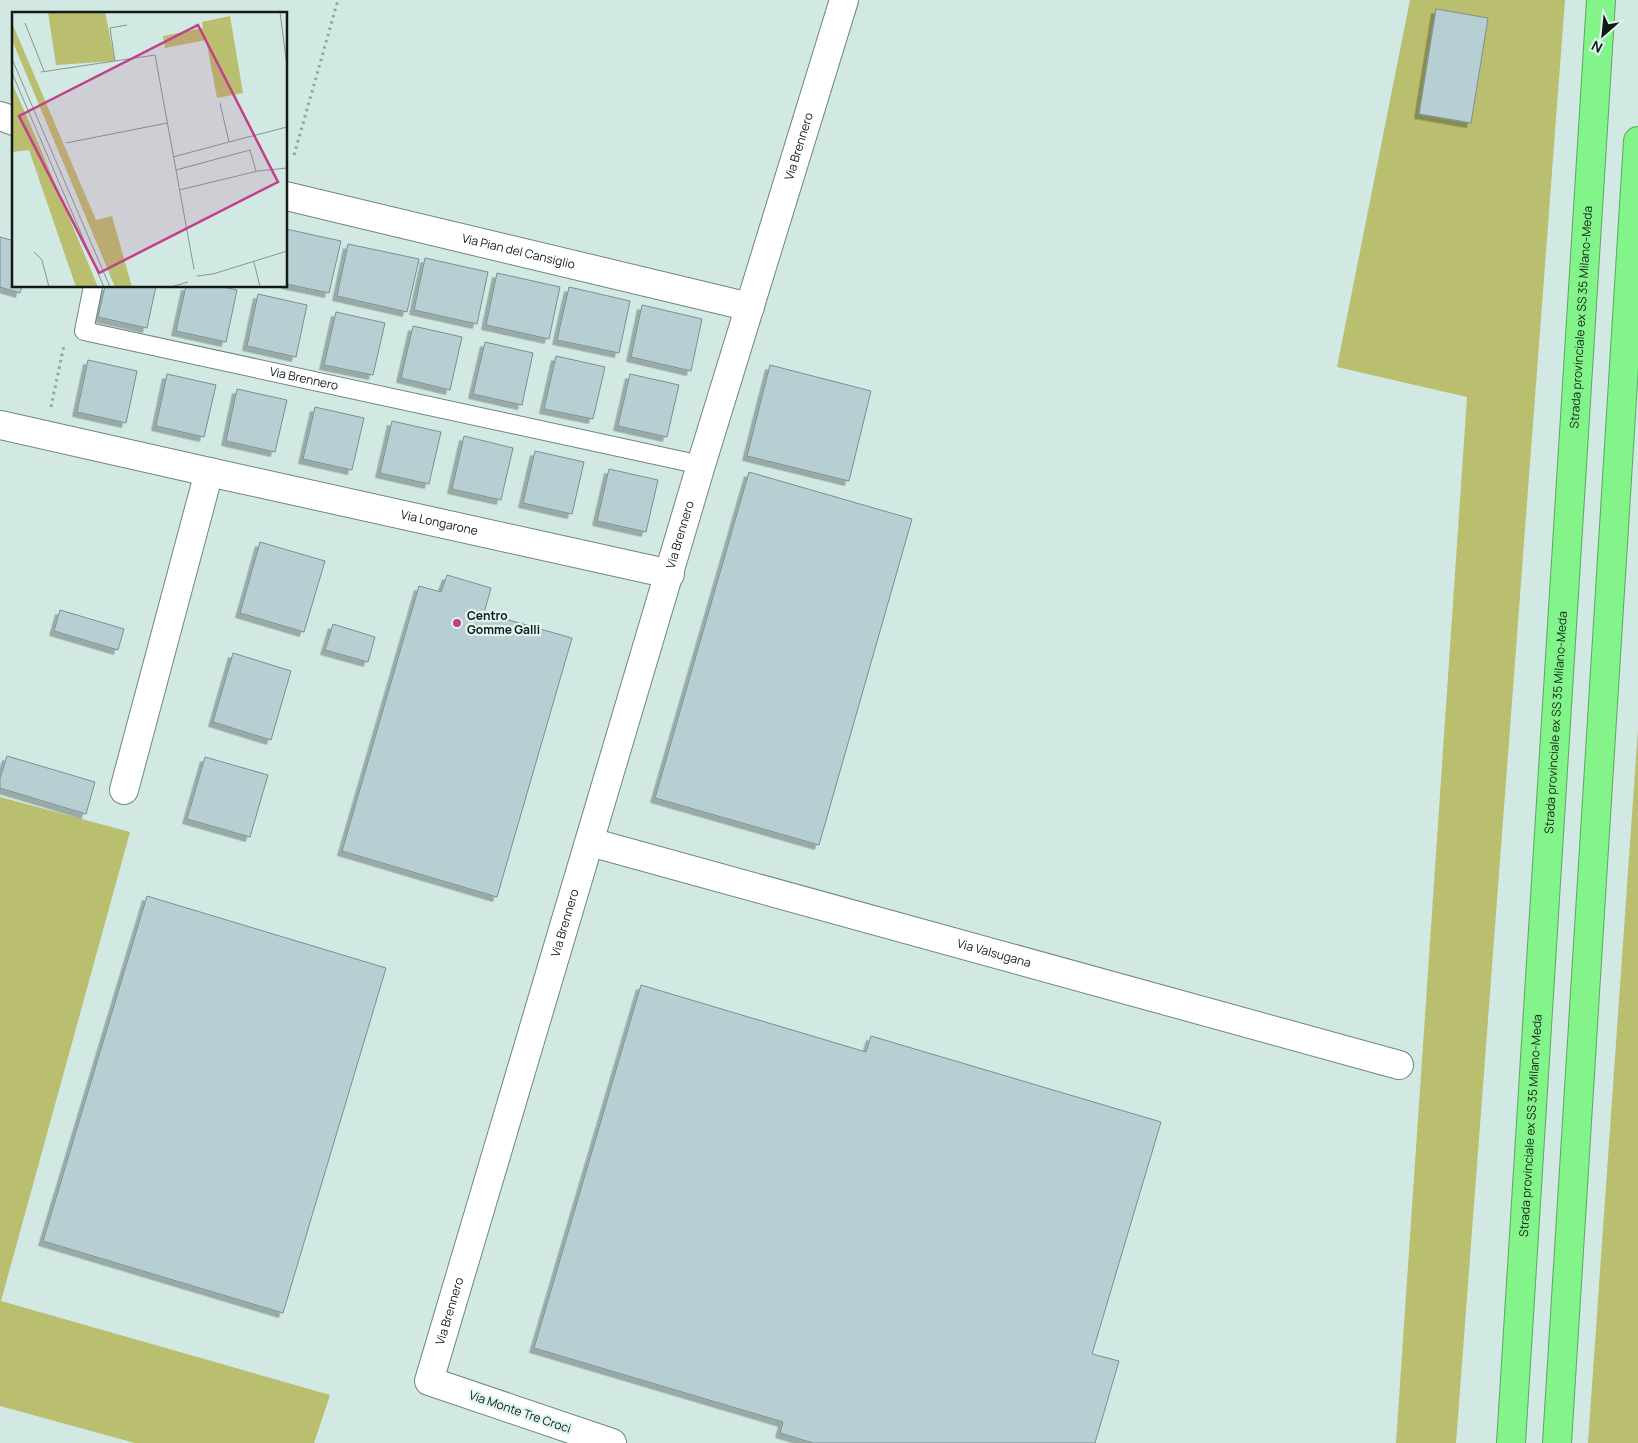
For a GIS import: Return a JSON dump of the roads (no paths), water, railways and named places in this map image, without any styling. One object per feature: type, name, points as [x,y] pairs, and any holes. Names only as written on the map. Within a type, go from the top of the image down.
[{"type":"highway","name":"Strada provinciale ex SS 35 Milano-Meda","points":[[1511,1443],[1601,0]]},
{"type":"highway","points":[[1557,1443],[1638,141]]},
{"type":"street","name":"Via Brennero","points":[[428,1381],[701,465],[844,0]]},
{"type":"street","points":[[0,116],[12,120]]},
{"type":"street","name":"Via Pian del Cansiglio","points":[[288,196],[750,307]]},
{"type":"street","name":"Via Longarone","points":[[0,425],[670,574]]},
{"type":"street","points":[[124,790],[209,472]]},
{"type":"street","name":"Via Valsugana","points":[[590,842],[1399,1065]]},
{"type":"street","name":"Via Monte Tre Croci","points":[[428,1381],[612,1443]]},
{"type":"lane","name":"Via Brennero","points":[[92,288],[84,331],[701,465]]},
{"type":"place","name":"Centro Gomme Galli","points":[[457,623]]}]
